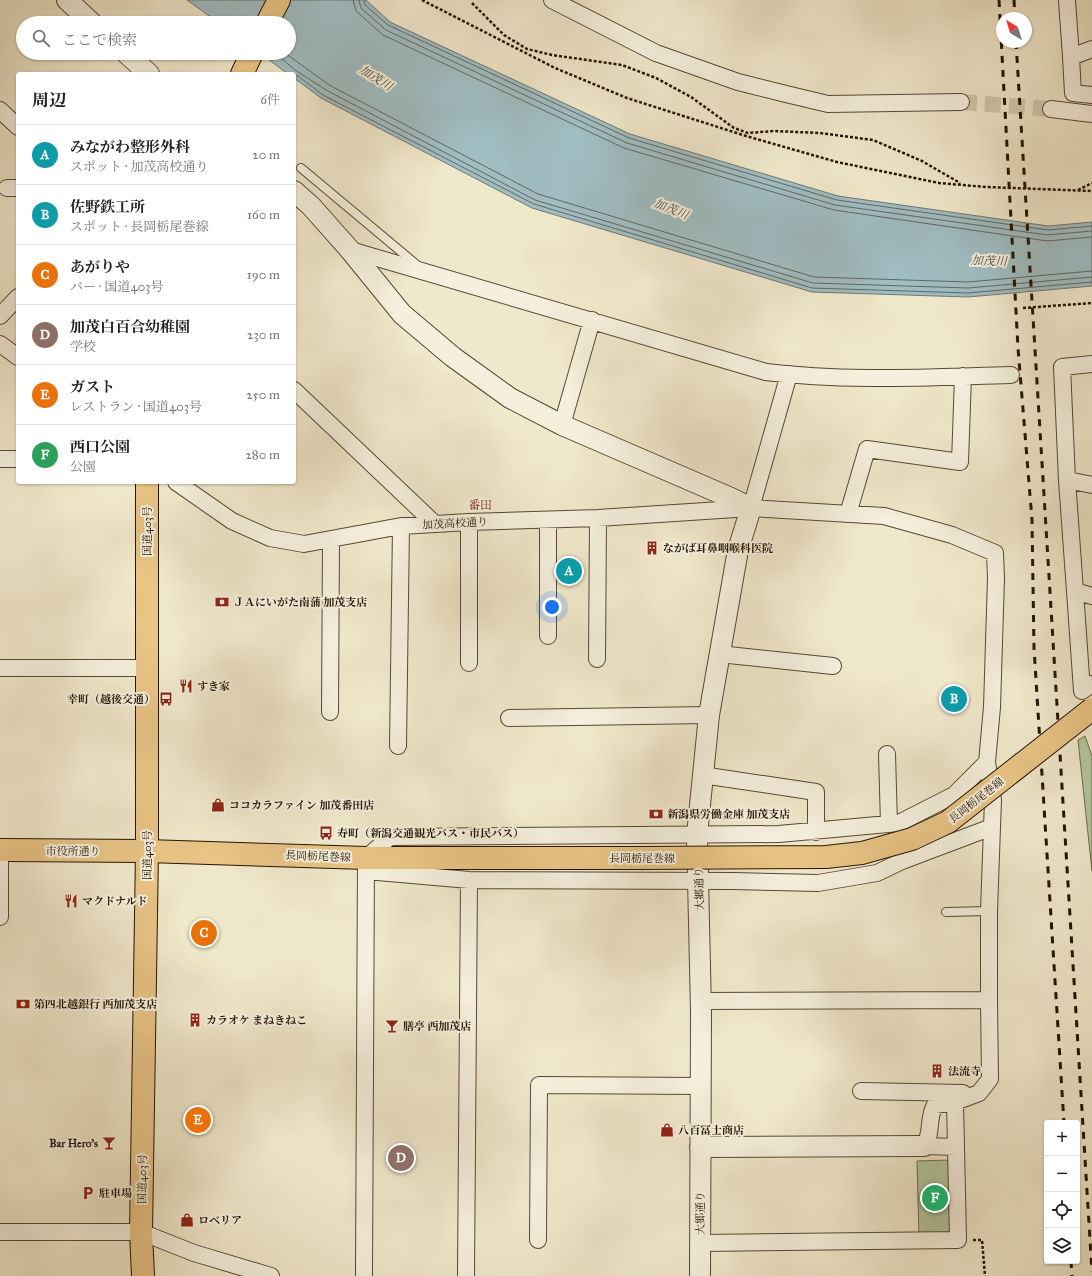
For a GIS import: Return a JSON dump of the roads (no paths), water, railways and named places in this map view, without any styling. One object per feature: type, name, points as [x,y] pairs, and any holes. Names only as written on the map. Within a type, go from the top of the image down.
[{"type":"main road","points":[[271,16],[279,0]]},
{"type":"main road","points":[[243,72],[249,60]]},
{"type":"main road","name":"国道403号","points":[[143,1276],[141,1232],[147,851],[147,484]]},
{"type":"main road","name":"長岡栃尾巻線","points":[[147,851],[366,864],[640,858],[826,857],[862,853],[912,839],[948,822],[1092,709]]},
{"type":"main road","name":"市役所通り","points":[[0,850],[147,851]]},
{"type":"street","points":[[67,0],[84,16]]},
{"type":"street","points":[[552,0],[656,54],[738,82],[828,104],[962,102]]},
{"type":"street","points":[[1066,0],[1073,93],[1092,95]]},
{"type":"street","points":[[1071,57],[1092,49]]},
{"type":"street","points":[[134,60],[147,72]]},
{"type":"street","points":[[1051,109],[1092,114]]},
{"type":"street","points":[[0,110],[16,125]]},
{"type":"street","points":[[296,193],[311,206],[350,250],[402,314],[452,357],[510,398],[562,424],[751,508],[789,374]]},
{"type":"street","points":[[350,250],[423,270],[766,372],[911,378],[1011,374]]},
{"type":"street","points":[[0,316],[16,299]]},
{"type":"street","points":[[562,424],[592,320]]},
{"type":"street","points":[[0,344],[16,356]]},
{"type":"street","points":[[1092,364],[1062,367],[1067,480],[1082,691],[1092,684]]},
{"type":"street","points":[[848,514],[867,449],[960,462],[963,376]]},
{"type":"street","points":[[296,392],[435,524]]},
{"type":"street","points":[[0,459],[16,459]]},
{"type":"street","points":[[1067,480],[1092,485]]},
{"type":"street","name":"加茂高校通り","points":[[179,484],[232,521],[270,538],[304,544],[401,526],[469,522],[598,518],[751,508],[884,516],[952,535],[995,553],[996,578],[992,707],[987,762]]},
{"type":"street","name":"大郷通り","points":[[700,1276],[701,1001],[697,835],[709,715],[738,550],[751,508]]},
{"type":"street","points":[[597,659],[598,518]]},
{"type":"street","points":[[548,520],[548,636]]},
{"type":"street","points":[[469,522],[469,663]]},
{"type":"street","points":[[398,746],[401,526]]},
{"type":"street","points":[[330,712],[331,540]]},
{"type":"street","points":[[1075,591],[1092,596]]},
{"type":"street","points":[[720,654],[833,666]]},
{"type":"street","points":[[0,668],[147,668]]},
{"type":"street","points":[[509,718],[709,715]]},
{"type":"street","points":[[887,754],[889,824]]},
{"type":"street","points":[[364,1276],[366,864],[390,837],[697,835],[816,832],[899,823],[954,795],[987,762]]},
{"type":"street","points":[[924,1146],[929,1139],[930,1113],[935,1105],[955,1102],[979,1093],[990,1079],[989,911],[993,800],[987,762]]},
{"type":"street","points":[[702,775],[816,792],[816,832]]},
{"type":"street","points":[[366,864],[469,880],[818,883],[877,873],[902,861],[992,827]]},
{"type":"street","points":[[0,850],[0,917]]},
{"type":"street","points":[[466,1276],[469,880]]},
{"type":"street","points":[[701,1001],[989,1000]]},
{"type":"street","points":[[538,1240],[539,1085],[701,1086]]},
{"type":"street","points":[[861,1091],[979,1093]]},
{"type":"street","points":[[700,1242],[958,1240],[955,1102]]},
{"type":"street","points":[[700,1147],[956,1147]]},
{"type":"street","points":[[0,1232],[141,1232],[194,1253],[271,1276]]},
{"type":"lane","points":[[301,168],[423,270]]},
{"type":"lane","points":[[946,912],[989,911]]},
{"type":"water","name":"加茂川","points":[[187,0],[366,0],[390,22],[630,134],[838,196],[1048,226],[1092,222],[1092,286],[968,297],[812,292],[532,208],[321,98],[296,79],[296,72],[285,72],[269,60],[296,60],[296,16],[209,16]]},
{"type":"tunnel","points":[[961,102],[1051,109]]},
{"type":"railway","points":[[999,0],[1018,348],[1032,520],[1034,648],[1064,1120]]},
{"type":"railway","points":[[1014,0],[1015,12]]},
{"type":"railway","points":[[1016,48],[1092,1272]]},
{"type":"railway","points":[[1071,1264],[1072,1276]]},
{"type":"place","name":"ながば耳鼻咽喉科医院","points":[[652,548]]},
{"type":"place","name":"みながわ整形外科","points":[[569,571]]},
{"type":"place","name":"ＪＡにいがた南蒲 加茂支店","points":[[222,602]]},
{"type":"place","name":"すき家","points":[[186,686]]},
{"type":"place","name":"幸町（越後交通）","points":[[166,699]]},
{"type":"place","name":"佐野鉄工所","points":[[954,699]]},
{"type":"place","name":"ココカラファイン 加茂番田店","points":[[218,805]]},
{"type":"place","name":"新潟県労働金庫 加茂支店","points":[[656,814]]},
{"type":"place","name":"寿町（新潟交通観光バス・市民バス）","points":[[326,833]]},
{"type":"place","name":"マクドナルド","points":[[71,901]]},
{"type":"place","name":"あがりや","points":[[204,933]]},
{"type":"place","name":"第四北越銀行 西加茂支店","points":[[23,1004]]},
{"type":"place","name":"カラオケ まねきねこ","points":[[195,1020]]},
{"type":"place","name":"膳亭 西加茂店","points":[[392,1026]]},
{"type":"place","name":"法流寺","points":[[937,1071]]},
{"type":"place","name":"ガスト","points":[[198,1120]]},
{"type":"place","name":"八百冨士商店","points":[[667,1130]]},
{"type":"place","name":"Bar Hero's","points":[[109,1143]]},
{"type":"place","name":"加茂白百合幼稚園","points":[[401,1158]]},
{"type":"place","name":"駐車場","points":[[88,1193]]},
{"type":"place","name":"西口公園","points":[[935,1198]]},
{"type":"place","name":"ロベリア","points":[[187,1220]]},
{"type":"district","name":"番田","points":[[480,505]]}]
